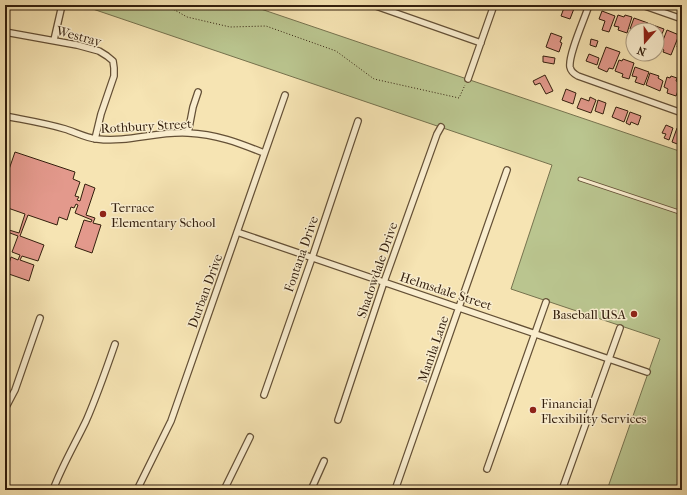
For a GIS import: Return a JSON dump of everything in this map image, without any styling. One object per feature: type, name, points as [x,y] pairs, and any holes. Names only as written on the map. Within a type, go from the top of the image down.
[{"type":"street","points":[[54,40],[62,5]]},
{"type":"street","points":[[374,5],[480,43]]},
{"type":"street","points":[[468,79],[494,5]]},
{"type":"street","points":[[589,5],[570,64],[573,73],[682,113]]},
{"type":"street","points":[[642,5],[682,19]]},
{"type":"street","name":"Westray","points":[[5,32],[54,40],[99,51],[112,61],[114,76],[101,114],[95,139]]},
{"type":"street","points":[[188,133],[193,106],[198,92]]},
{"type":"street","name":"Durban Drive","points":[[137,490],[171,421],[285,95]]},
{"type":"street","name":"Rothbury Street","points":[[5,116],[36,121],[95,139],[133,139],[157,135],[188,133],[227,138],[264,153]]},
{"type":"street","name":"Fontana Drive","points":[[264,395],[358,121]]},
{"type":"street","name":"Shadowdale Drive","points":[[338,420],[384,282],[437,134],[441,127]]},
{"type":"street","name":"Manila Lane","points":[[395,490],[507,170]]},
{"type":"street","name":"Helmsdale Street","points":[[237,232],[535,332],[647,372]]},
{"type":"street","points":[[487,470],[546,302]]},
{"type":"street","points":[[5,409],[18,383],[40,318]]},
{"type":"street","points":[[562,490],[620,328]]},
{"type":"street","points":[[53,490],[60,470],[96,398],[115,344]]},
{"type":"street","points":[[224,490],[250,437]]},
{"type":"street","points":[[311,490],[324,461]]},
{"type":"lane","points":[[580,179],[682,213]]},
{"type":"path","points":[[166,5],[187,17],[230,27],[266,26],[336,51],[374,79],[459,98],[468,79]]},
{"type":"green space","points":[[81,5],[249,5],[682,152],[682,490],[607,490],[660,339],[511,289],[552,165]]},
{"type":"building","points":[[565,5],[575,6],[570,19],[561,16]]},
{"type":"building","points":[[602,11],[615,16],[609,32],[602,30],[605,21],[599,19]]},
{"type":"building","points":[[618,15],[632,17],[630,22],[625,22],[625,32],[618,30],[619,27],[614,26]]},
{"type":"building","points":[[634,18],[645,22],[633,22]]},
{"type":"building","points":[[667,30],[679,35],[671,55],[665,53],[665,35]]},
{"type":"building","points":[[551,33],[562,37],[559,52],[546,47]]},
{"type":"building","points":[[682,35],[682,49],[677,47]]},
{"type":"building","points":[[591,39],[598,41],[596,47],[590,45]]},
{"type":"building","points":[[606,47],[620,52],[613,69],[609,68],[607,72],[598,68]]},
{"type":"building","points":[[589,54],[599,58],[597,65],[586,61]]},
{"type":"building","points":[[543,56],[555,58],[554,64],[543,62]]},
{"type":"building","points":[[623,59],[625,60],[625,62],[634,63],[629,79],[622,77],[623,74],[615,71],[619,60],[622,61]]},
{"type":"building","points":[[635,67],[649,72],[644,85],[635,82],[637,77],[632,76]]},
{"type":"building","points":[[650,73],[659,76],[658,78],[663,81],[660,91],[646,85]]},
{"type":"building","points":[[545,75],[553,91],[546,94],[540,83],[535,85],[533,81]]},
{"type":"building","points":[[671,76],[677,78],[676,81],[681,83],[676,96],[667,93],[668,89],[664,87],[667,77],[670,78]]},
{"type":"building","points":[[682,85],[682,98],[678,96]]},
{"type":"building","points":[[566,89],[576,93],[573,104],[562,100]]},
{"type":"building","points":[[590,97],[596,100],[591,113],[577,108],[581,98],[589,101]]},
{"type":"building","points":[[598,100],[606,103],[603,114],[595,111]]},
{"type":"building","points":[[616,107],[628,111],[624,122],[612,117]]},
{"type":"building","points":[[630,112],[641,116],[638,125],[631,122],[630,125],[626,123]]},
{"type":"building","points":[[666,125],[673,128],[669,140],[664,138],[666,134],[662,133]]},
{"type":"building","points":[[677,128],[682,129],[682,140],[680,145],[672,142]]},
{"type":"building","points":[[15,152],[75,172],[73,179],[80,182],[75,196],[79,197],[77,200],[80,201],[85,184],[95,188],[86,215],[95,218],[93,223],[101,225],[92,253],[75,247],[84,220],[91,222],[92,220],[75,213],[78,205],[76,204],[74,208],[71,207],[67,220],[59,217],[57,225],[28,215],[20,236],[44,245],[38,261],[22,256],[20,260],[34,265],[29,281],[6,273],[11,257],[18,260],[20,255],[12,252],[18,236],[10,233],[5,238],[5,234],[9,230],[19,233],[25,214],[5,207],[5,181]]},
{"type":"building","points":[[5,242],[9,243],[5,255]]},
{"type":"place","name":"Terrace Elementary School","points":[[103,214]]},
{"type":"place","name":"Baseball USA","points":[[634,314]]},
{"type":"place","name":"Financial Flexibility Services","points":[[533,410]]}]
